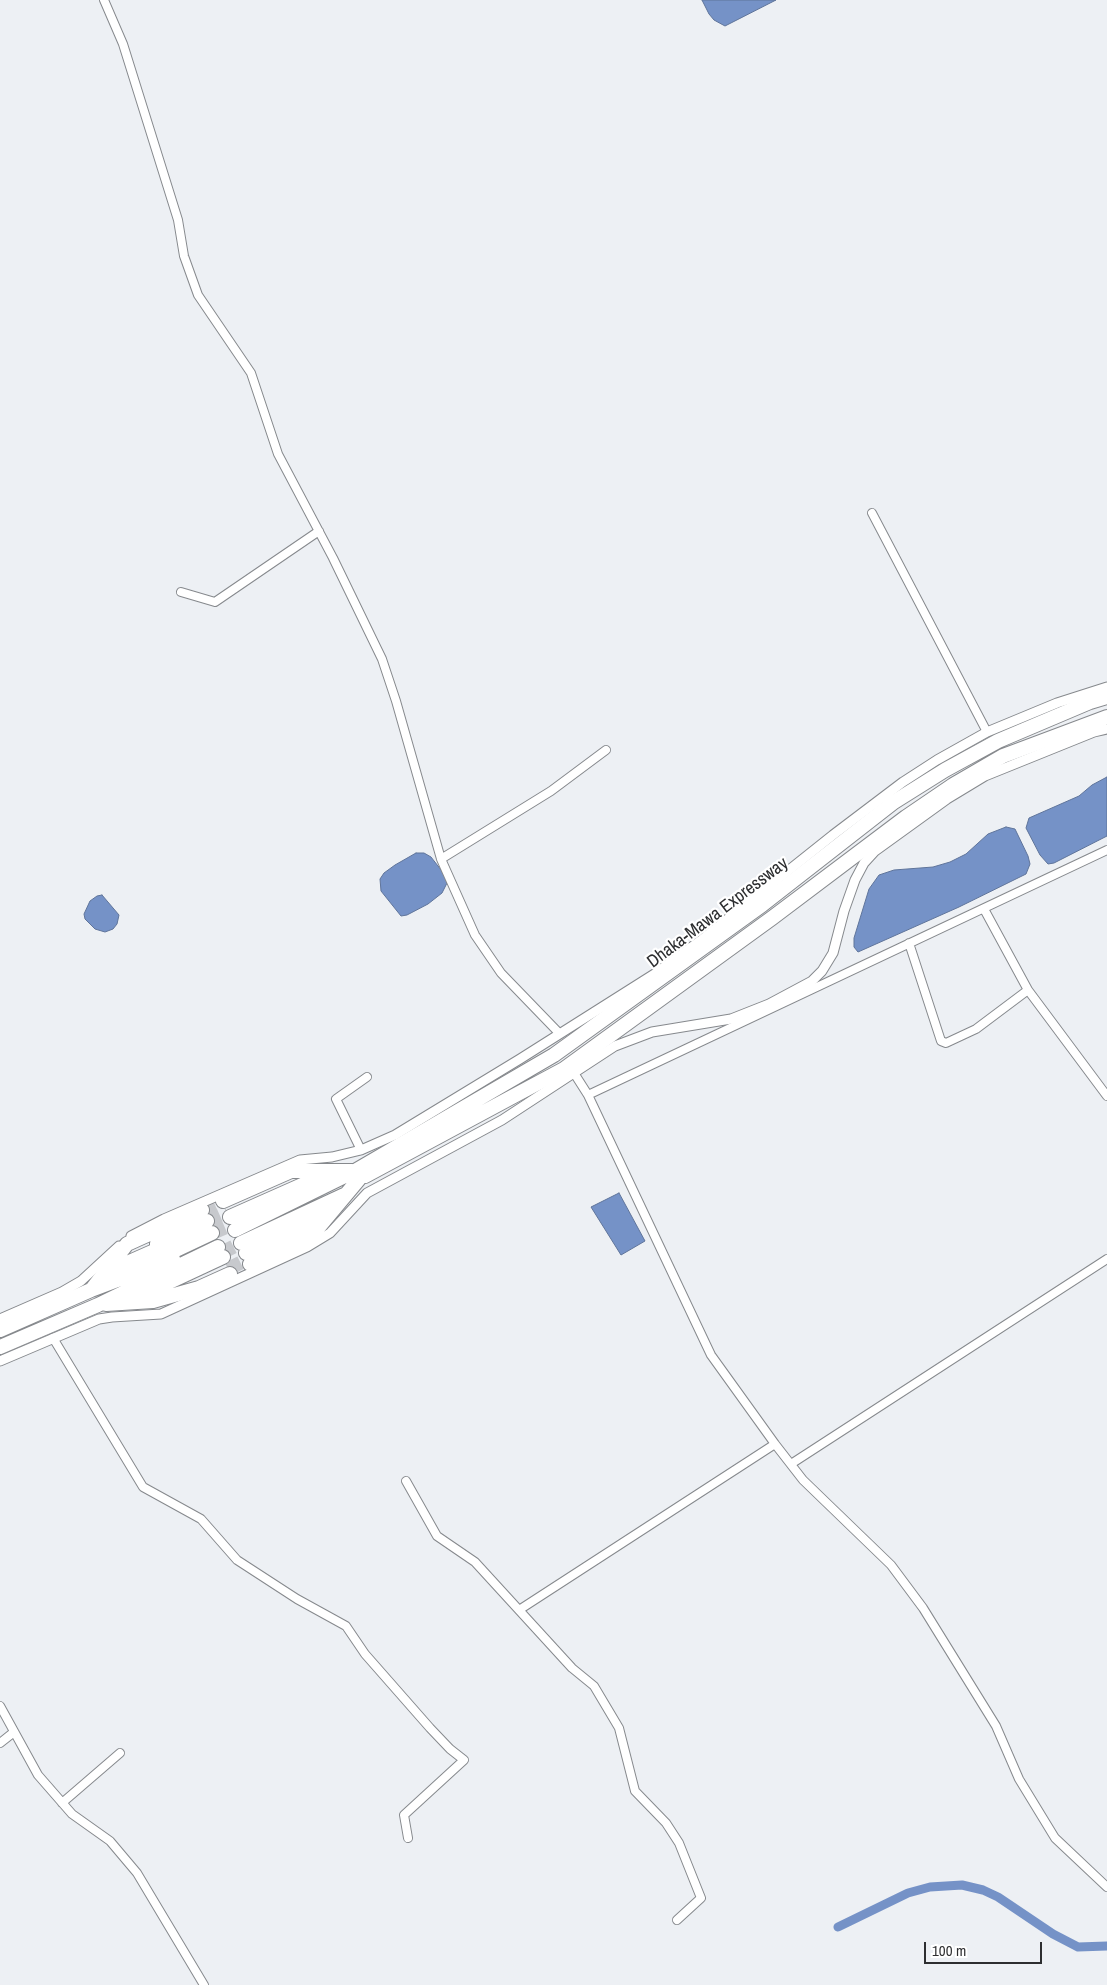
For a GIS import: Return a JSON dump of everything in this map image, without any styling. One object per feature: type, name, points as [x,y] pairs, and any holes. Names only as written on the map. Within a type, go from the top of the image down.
[{"type":"highway","name":"Dhaka-Mawa Expressway","points":[[237,1233],[348,1173],[554,1055],[762,905],[894,802],[945,770],[998,741],[1090,702],[1107,698]]},
{"type":"highway","name":"Dhaka-Mawa Expressway","points":[[237,1233],[348,1173],[564,1069],[764,924],[906,817],[953,785],[1003,756],[1107,717]]},
{"type":"highway","name":"Dhaka-Mawa Expressway","points":[[237,1233],[311,1171],[348,1173]]},
{"type":"highway","name":"Dhaka-Mawa Expressway","points":[[237,1233],[325,1221],[343,1198],[348,1173]]},
{"type":"highway","name":"Dhaka-Mawa Expressway","points":[[237,1233],[343,1198]]},
{"type":"highway","points":[[105,1273],[161,1264],[216,1242]]},
{"type":"highway","points":[[105,1273],[216,1242]]},
{"type":"highway","points":[[0,1330],[105,1273],[216,1242]]},
{"type":"highway","points":[[98,1305],[153,1301],[199,1288],[216,1242]]},
{"type":"highway","points":[[125,1303],[216,1242]]},
{"type":"highway","points":[[125,1303],[216,1242]]},
{"type":"highway","points":[[0,1347],[98,1305],[216,1242]]},
{"type":"street","points":[[104,0],[123,44],[178,220],[184,256],[198,295],[251,374],[278,454],[382,659],[396,701],[441,859],[475,935],[501,973],[559,1034]]},
{"type":"street","points":[[872,514],[987,732]]},
{"type":"street","points":[[181,592],[215,602],[319,532]]},
{"type":"street","points":[[0,1319],[62,1292],[81,1281],[134,1233],[164,1219],[300,1160],[332,1157],[361,1150],[395,1135],[656,973],[700,941],[833,835],[903,782],[937,760],[987,732],[1057,703],[1107,688]]},
{"type":"street","points":[[0,1361],[99,1319],[161,1314],[307,1247],[330,1233],[367,1193],[502,1120],[574,1074],[593,1059],[631,1039],[652,1032],[731,1019],[768,1004],[812,981],[822,971],[833,952],[855,880],[864,863],[875,851],[947,799],[984,776],[1094,732],[1107,729]]},
{"type":"street","points":[[441,859],[551,791],[606,750]]},
{"type":"street","points":[[588,1095],[1107,850]]},
{"type":"street","points":[[984,909],[1028,990],[1107,1096]]},
{"type":"street","points":[[909,943],[943,1043],[976,1029],[1028,990]]},
{"type":"street","points":[[574,1074],[588,1095],[711,1355],[803,1480],[890,1565],[923,1608],[996,1726],[1019,1778],[1055,1838],[1107,1887]]},
{"type":"street","points":[[361,1150],[336,1099],[367,1077]]},
{"type":"street","points":[[791,1464],[1107,1259]]},
{"type":"street","points":[[53,1338],[143,1486],[200,1519],[237,1560],[297,1599],[346,1626],[365,1654],[430,1728],[450,1749],[464,1760],[404,1815],[408,1838]]},
{"type":"street","points":[[518,1610],[775,1444]]},
{"type":"street","points":[[406,1481],[437,1536],[474,1562],[572,1668],[594,1686],[618,1728],[635,1791],[666,1823],[679,1843],[701,1898],[677,1920]]},
{"type":"street","points":[[0,1706],[38,1775],[72,1814],[110,1841],[137,1873],[204,1985]]},
{"type":"street","points":[[0,1743],[14,1732]]},
{"type":"street","points":[[62,1803],[120,1753]]},
{"type":"water","points":[[702,0],[776,0],[725,26],[714,20]]},
{"type":"water","points":[[1107,777],[1107,836],[1054,863],[1048,864],[1040,855],[1026,828],[1029,818],[1079,796],[1092,785]]},
{"type":"water","points":[[1006,827],[1015,829],[1028,856],[1030,864],[1026,874],[959,907],[858,952],[854,947],[854,938],[869,889],[879,875],[894,870],[933,867],[950,862],[966,854],[988,834]]},
{"type":"water","points":[[416,853],[424,853],[431,857],[445,875],[447,883],[442,893],[428,904],[407,915],[401,916],[381,891],[380,879],[384,873],[395,865]]},
{"type":"water","points":[[102,895],[119,915],[117,924],[113,929],[105,932],[95,929],[85,919],[84,914],[90,901]]},
{"type":"water","points":[[619,1193],[645,1241],[621,1255],[591,1207]]},
{"type":"waterway","points":[[838,1927],[908,1893],[930,1887],[962,1885],[983,1890],[998,1897],[1053,1934],[1078,1947],[1107,1946]]},
{"type":"tunnel","points":[[202,1210],[223,1201]]},
{"type":"tunnel","points":[[207,1221],[227,1212]]},
{"type":"tunnel","points":[[212,1233],[233,1224]]},
{"type":"tunnel","points":[[221,1253],[241,1243]]},
{"type":"tunnel","points":[[228,1269],[248,1259]]}]
